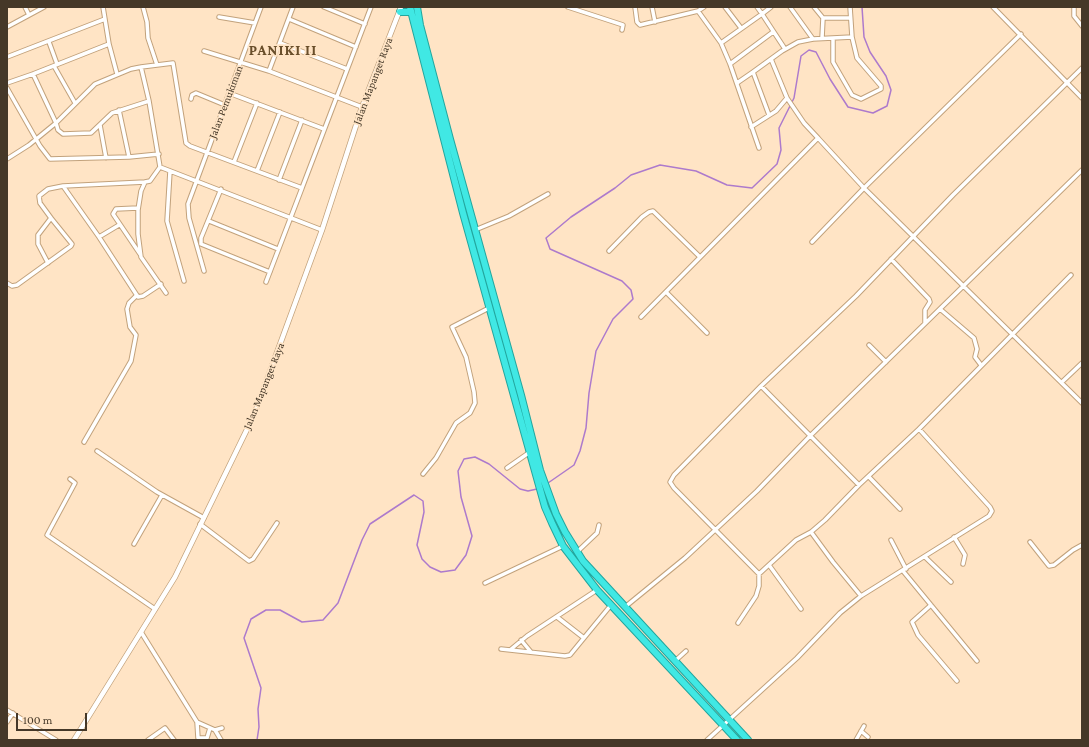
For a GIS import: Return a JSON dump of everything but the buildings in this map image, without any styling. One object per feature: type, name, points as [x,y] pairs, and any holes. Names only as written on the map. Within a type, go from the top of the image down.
[{"type":"highway","points":[[417,7],[420,25],[540,479],[545,507],[563,546],[597,590],[737,740]]},
{"type":"highway","points":[[400,9],[410,10],[490,308],[518,395],[530,452],[540,479],[565,532],[576,552],[748,740]]},
{"type":"street","points":[[25,7],[29,15]]},
{"type":"street","points":[[7,27],[44,7]]},
{"type":"street","points":[[103,7],[109,44],[117,74]]},
{"type":"street","points":[[143,7],[147,22],[148,38],[157,65]]},
{"type":"street","name":"Jalan Pemukiman","points":[[204,272],[188,211],[188,204],[261,7]]},
{"type":"street","points":[[269,71],[293,7]]},
{"type":"street","points":[[324,7],[365,24]]},
{"type":"street","points":[[266,282],[348,69],[370,7]]},
{"type":"street","points":[[568,7],[623,25],[622,30]]},
{"type":"street","points":[[635,7],[638,24],[655,22],[698,11],[704,7]]},
{"type":"street","points":[[652,7],[655,22]]},
{"type":"street","points":[[725,7],[741,28]]},
{"type":"street","points":[[757,7],[784,49]]},
{"type":"street","points":[[721,44],[771,7]]},
{"type":"street","points":[[790,7],[813,39]]},
{"type":"street","points":[[814,7],[823,18],[822,38]]},
{"type":"street","points":[[834,38],[832,57],[835,68],[849,91],[856,98],[861,99],[875,92],[881,86],[857,58],[852,37],[850,7]]},
{"type":"street","points":[[993,7],[1082,98]]},
{"type":"street","points":[[1075,7],[1074,16],[1082,26]]},
{"type":"street","name":"Jalan Mapanget Raya","points":[[74,740],[175,577],[254,415],[322,230],[362,107],[400,9]]},
{"type":"street","points":[[698,11],[721,44],[730,64],[759,148]]},
{"type":"street","points":[[219,17],[255,24]]},
{"type":"street","points":[[823,18],[850,18]]},
{"type":"street","points":[[7,57],[105,19]]},
{"type":"street","points":[[289,19],[356,47]]},
{"type":"street","points":[[730,64],[773,32]]},
{"type":"street","points":[[812,242],[864,188],[1021,34]]},
{"type":"street","points":[[736,83],[784,49],[798,42],[822,38],[852,37]]},
{"type":"street","points":[[49,42],[56,65],[75,103]]},
{"type":"street","points":[[280,43],[348,69]]},
{"type":"street","points":[[7,83],[109,44]]},
{"type":"street","points":[[204,51],[242,61],[362,107]]},
{"type":"street","points":[[771,58],[787,98],[804,123],[864,188],[1082,403]]},
{"type":"street","name":"Jalan Pemukiman","points":[[7,159],[37,140],[95,84],[117,74],[141,67],[173,63],[186,142],[190,146],[302,188]]},
{"type":"street","points":[[7,283],[9,282],[12,286],[17,285],[70,247],[72,244],[40,203],[39,196],[48,189],[63,186],[144,182],[151,180],[160,167],[149,101],[141,67]]},
{"type":"street","points":[[738,623],[756,596],[759,586],[759,574],[674,488],[670,482],[670,478],[1082,68]]},
{"type":"street","points":[[753,72],[769,115]]},
{"type":"street","points":[[33,74],[59,131],[68,134],[91,133],[109,114],[149,101]]},
{"type":"street","points":[[7,88],[37,140],[50,158],[106,158],[158,154]]},
{"type":"street","points":[[229,93],[324,129]]},
{"type":"street","points":[[191,99],[192,95],[196,94],[225,105]]},
{"type":"street","points":[[751,127],[769,115],[787,98]]},
{"type":"street","points":[[234,162],[257,103]]},
{"type":"street","points":[[119,110],[129,157]]},
{"type":"street","points":[[257,171],[280,112]]},
{"type":"street","points":[[279,180],[302,120]]},
{"type":"street","points":[[100,125],[106,158]]},
{"type":"street","points":[[641,317],[818,138]]},
{"type":"street","points":[[160,167],[221,189],[322,230]]},
{"type":"street","points":[[625,607],[685,558],[758,491],[810,436],[1082,170]]},
{"type":"street","points":[[170,171],[167,221],[184,281]]},
{"type":"street","points":[[144,182],[138,208],[138,234],[141,255],[147,268],[161,284],[166,293]]},
{"type":"street","points":[[63,186],[137,295],[141,297],[161,284]]},
{"type":"street","points":[[221,189],[201,238],[202,245],[270,272]]},
{"type":"street","points":[[475,230],[509,216],[548,194]]},
{"type":"street","points":[[138,208],[114,210],[113,214],[137,252],[141,255]]},
{"type":"street","points":[[609,251],[642,217],[653,211],[700,257]]},
{"type":"street","points":[[48,263],[38,244],[38,236],[51,218]]},
{"type":"street","points":[[209,221],[278,249]]},
{"type":"street","points":[[99,237],[119,225]]},
{"type":"street","points":[[891,259],[929,299],[930,302],[925,310],[925,323]]},
{"type":"street","points":[[759,574],[796,540],[811,532],[825,520],[859,485],[919,429],[1071,275]]},
{"type":"street","points":[[666,292],[707,333]]},
{"type":"street","points":[[84,442],[131,361],[136,335],[130,327],[127,309],[129,302],[137,295]]},
{"type":"street","points":[[423,474],[436,458],[456,423],[470,413],[475,403],[466,357],[452,327],[490,308]]},
{"type":"street","points":[[940,309],[974,338],[976,357],[981,365]]},
{"type":"street","points":[[869,345],[886,362]]},
{"type":"street","points":[[1062,382],[1082,363]]},
{"type":"street","points":[[762,386],[859,485]]},
{"type":"street","points":[[707,740],[797,658],[840,613],[861,596],[905,570],[954,537],[982,522],[992,511],[919,429]]},
{"type":"street","points":[[97,451],[162,495],[204,518]]},
{"type":"street","points":[[507,468],[530,452]]},
{"type":"street","points":[[869,477],[900,508]]},
{"type":"street","points":[[70,479],[75,483],[47,535],[155,609]]},
{"type":"street","points":[[134,544],[162,495]]},
{"type":"street","points":[[200,524],[249,561],[253,559],[277,523]]},
{"type":"street","points":[[576,552],[597,533],[599,525]]},
{"type":"street","points":[[811,532],[861,596]]},
{"type":"street","points":[[954,537],[965,555],[963,564]]},
{"type":"street","points":[[891,540],[905,570],[977,662]]},
{"type":"street","points":[[1030,542],[1049,566],[1054,565],[1073,550],[1082,546]]},
{"type":"street","points":[[485,583],[563,546]]},
{"type":"street","points":[[925,557],[951,582]]},
{"type":"street","points":[[769,564],[801,609]]},
{"type":"street","points":[[510,650],[521,640],[597,590]]},
{"type":"street","points":[[501,649],[565,656],[570,655],[610,605]]},
{"type":"street","points":[[931,605],[912,622],[918,635],[957,681]]},
{"type":"street","points":[[557,617],[584,638]]},
{"type":"street","points":[[140,632],[197,722],[198,738],[207,738],[210,728]]},
{"type":"street","points":[[521,640],[531,652]]},
{"type":"street","points":[[675,661],[686,651]]},
{"type":"street","points":[[7,710],[56,740]]},
{"type":"street","points":[[7,722],[13,713]]},
{"type":"street","points":[[197,722],[215,730],[221,740]]},
{"type":"street","points":[[856,740],[864,726]]},
{"type":"street","points":[[148,740],[165,728],[174,740]]},
{"type":"street","points":[[215,730],[222,728]]},
{"type":"street","points":[[861,731],[868,737]]},
{"type":"waterway","points":[[548,483],[574,465],[580,451],[586,428],[589,393],[596,351],[613,319],[633,299],[631,290],[622,281],[550,249],[546,238],[571,217],[615,188],[631,175],[660,165],[696,171],[727,185],[752,188],[777,164],[781,150],[779,128],[794,98],[801,56],[809,50],[816,52],[830,79],[848,107],[873,113],[887,106],[891,90],[886,76],[870,52],[864,37],[862,7]]},
{"type":"waterway","points":[[257,740],[259,727],[258,709],[261,688],[244,638],[251,619],[266,610],[280,610],[302,622],[323,620],[338,603],[362,540],[370,524],[414,495],[423,501],[424,512],[417,545],[422,559],[430,567],[441,572],[455,570],[466,555],[472,536],[461,497],[458,471],[464,459],[475,457],[489,464],[520,489],[528,491],[537,489]]},
{"type":"district","name":"PANIKI II","points":[[283,50]]}]
